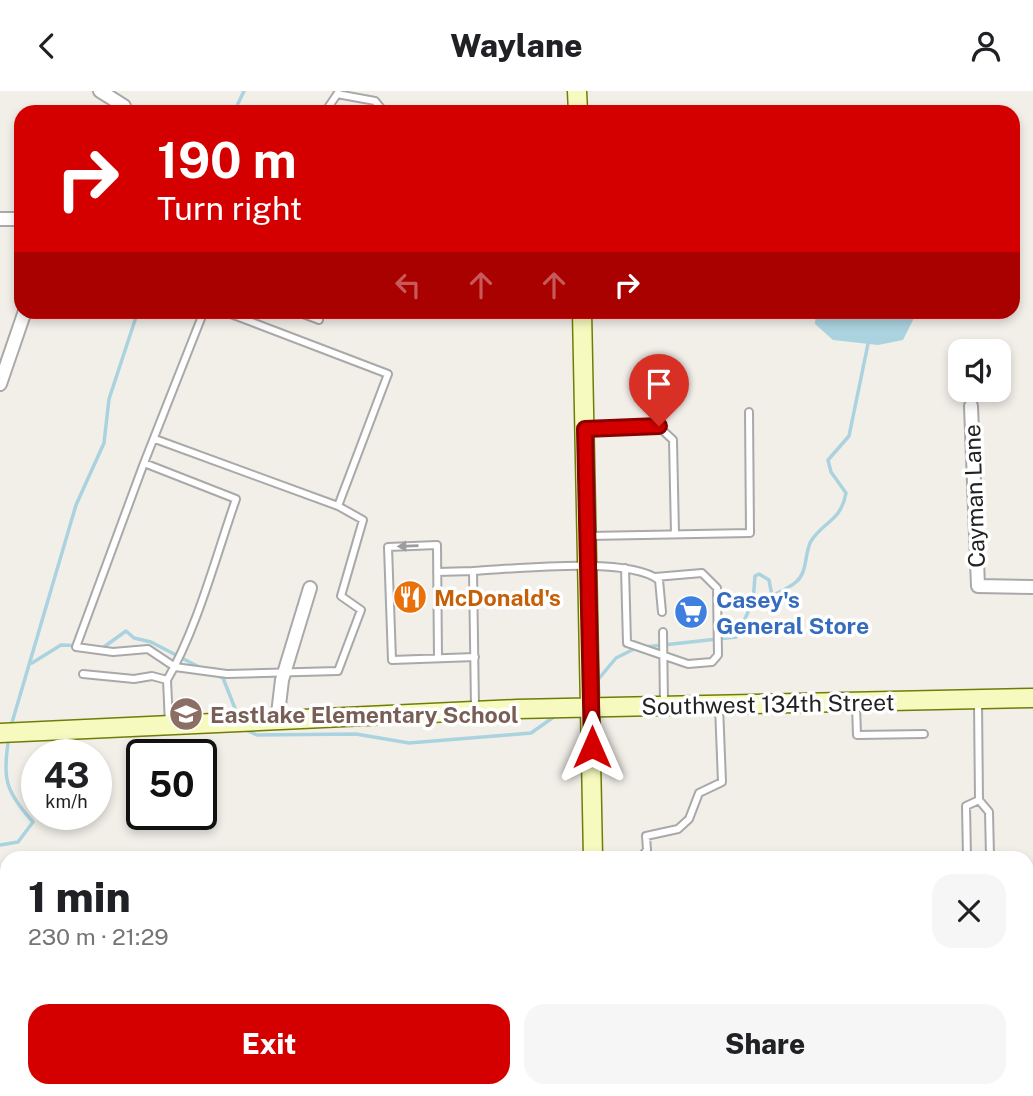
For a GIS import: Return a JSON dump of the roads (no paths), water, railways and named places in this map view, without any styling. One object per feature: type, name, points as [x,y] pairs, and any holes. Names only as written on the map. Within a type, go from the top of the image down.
[{"type":"main road","points":[[582,319],[593,851]]},
{"type":"main road","name":"Southwest 134th Street","points":[[0,733],[277,722],[475,710],[1033,698]]},
{"type":"street","points":[[100,91],[117,105]]},
{"type":"street","points":[[0,384],[3,363],[22,319]]},
{"type":"street","name":"Cayman Lane","points":[[971,406],[978,586],[1033,587]]},
{"type":"street","points":[[277,722],[284,673],[310,587]]},
{"type":"lane","points":[[338,92],[375,101],[378,105]]},
{"type":"lane","points":[[155,439],[338,506],[363,520],[341,596],[361,610],[338,671],[227,674],[175,667],[148,649],[113,652],[76,647],[144,463],[201,319]]},
{"type":"lane","points":[[244,319],[388,374],[338,506]]},
{"type":"lane","points":[[588,536],[750,533],[749,412]]},
{"type":"lane","points":[[585,429],[659,426],[673,440],[676,534]]},
{"type":"lane","points":[[144,463],[236,499],[175,667],[167,680],[169,726]]},
{"type":"lane","points":[[438,658],[437,545],[387,547],[392,660],[475,657]]},
{"type":"lane","points":[[437,572],[588,566],[625,568],[655,577],[702,573],[717,588],[718,655],[712,662],[688,664],[627,643],[625,568]]},
{"type":"lane","points":[[473,571],[475,710]]},
{"type":"lane","points":[[655,577],[661,584],[662,612]]},
{"type":"lane","points":[[663,632],[664,706]]},
{"type":"lane","points":[[83,674],[126,679],[159,676],[167,680]]},
{"type":"lane","points":[[978,700],[979,800],[989,812],[990,851]]},
{"type":"lane","points":[[856,703],[857,735],[924,734]]},
{"type":"lane","points":[[647,851],[646,837],[678,829],[689,819],[699,793],[722,782],[724,774],[718,705]]},
{"type":"lane","points":[[967,851],[966,806],[979,800]]},
{"type":"water","points":[[815,319],[914,319],[903,340],[878,345],[833,340],[815,324]]},
{"type":"waterway","points":[[237,105],[244,91]]},
{"type":"waterway","points":[[11,726],[76,505],[104,443],[109,399],[135,319]]},
{"type":"waterway","points":[[645,647],[736,637],[753,602],[755,576],[759,574],[769,580],[772,596],[800,578],[811,541],[836,515],[844,502],[846,493],[831,472],[828,460],[849,436],[868,344]]},
{"type":"waterway","points":[[101,649],[126,631],[134,638],[151,642],[203,669]]},
{"type":"waterway","points":[[32,663],[61,645],[91,646]]},
{"type":"waterway","points":[[596,682],[616,658],[638,647]]},
{"type":"waterway","points":[[213,674],[223,678],[238,716]]},
{"type":"waterway","points":[[242,728],[257,735],[356,734],[409,743],[531,733],[558,714]]},
{"type":"waterway","points":[[0,845],[18,842],[33,822],[16,801],[8,783],[6,763],[9,737]]},
{"type":"place","name":"McDonald's","points":[[410,597]]},
{"type":"place","name":"Casey's General Store","points":[[691,612]]},
{"type":"place","name":"Eastlake Elementary School","points":[[186,714]]}]
